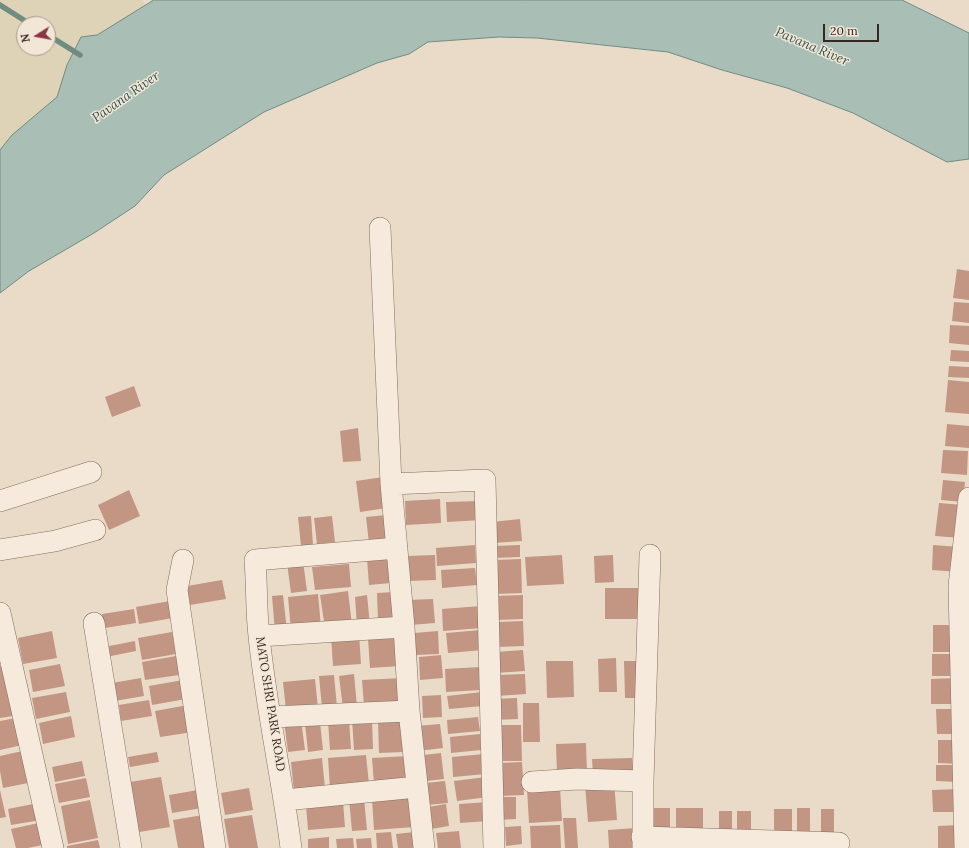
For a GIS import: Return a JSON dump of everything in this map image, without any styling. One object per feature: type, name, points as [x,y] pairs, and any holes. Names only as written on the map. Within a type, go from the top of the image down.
[{"type":"street","points":[[380,228],[391,484],[404,627],[409,711],[424,848]]},
{"type":"street","points":[[0,501],[91,472]]},
{"type":"street","points":[[391,484],[485,480],[494,848]]},
{"type":"street","points":[[965,848],[959,586],[969,498]]},
{"type":"street","points":[[0,550],[55,541],[96,530]]},
{"type":"street","name":"MATO SHRI PARK ROAD","points":[[291,848],[285,800],[270,717],[259,636],[255,560],[397,548]]},
{"type":"street","points":[[650,555],[642,843],[839,843]]},
{"type":"street","points":[[183,560],[177,590],[215,848]]},
{"type":"street","points":[[0,612],[53,848]]},
{"type":"street","points":[[94,623],[131,848]]},
{"type":"street","points":[[259,636],[404,627]]},
{"type":"street","points":[[270,717],[409,711]]},
{"type":"street","points":[[532,782],[577,779],[643,781]]},
{"type":"street","points":[[285,800],[417,787]]},
{"type":"shaded area","points":[[0,0],[142,0],[156,20],[0,172]]},
{"type":"water","name":"Pavana River","points":[[154,0],[902,0],[969,33],[969,159],[947,162],[853,113],[787,88],[722,70],[668,52],[537,38],[499,37],[428,42],[409,54],[377,63],[264,112],[164,175],[135,206],[94,233],[29,271],[0,293],[0,150],[12,135],[57,97],[67,65],[81,37],[97,35]]},
{"type":"building","points":[[957,269],[969,271],[969,300],[953,298]]},
{"type":"building","points":[[954,302],[969,303],[969,323],[952,321]]},
{"type":"building","points":[[950,325],[969,326],[969,345],[949,343]]},
{"type":"building","points":[[951,350],[969,351],[969,362],[950,361]]},
{"type":"building","points":[[949,366],[969,367],[969,378],[948,377]]},
{"type":"building","points":[[948,380],[969,382],[969,414],[945,412]]},
{"type":"building","points":[[134,386],[141,406],[112,417],[105,397]]},
{"type":"building","points":[[947,424],[969,426],[969,448],[945,446]]},
{"type":"building","points":[[358,428],[361,461],[343,462],[340,431]]},
{"type":"building","points":[[943,450],[968,451],[967,475],[941,473]]},
{"type":"building","points":[[383,477],[387,508],[360,512],[356,481]]},
{"type":"building","points":[[943,480],[965,482],[963,502],[941,500]]},
{"type":"building","points":[[129,490],[140,516],[109,530],[98,505]]},
{"type":"building","points":[[440,499],[441,523],[406,525],[405,501]]},
{"type":"building","points":[[481,501],[482,520],[447,522],[446,502]]},
{"type":"building","points":[[939,503],[964,505],[961,538],[935,536]]},
{"type":"building","points":[[386,515],[389,540],[369,543],[366,517]]},
{"type":"building","points":[[311,516],[313,545],[301,546],[298,517]]},
{"type":"building","points":[[332,516],[335,542],[317,544],[314,518]]},
{"type":"building","points":[[520,519],[522,541],[494,543],[492,522]]},
{"type":"building","points":[[475,545],[476,563],[437,566],[436,548]]},
{"type":"building","points":[[520,545],[520,557],[494,558],[493,546]]},
{"type":"building","points":[[933,545],[959,547],[958,572],[932,570]]},
{"type":"building","points":[[435,555],[436,580],[409,581],[407,556]]},
{"type":"building","points":[[562,555],[564,584],[527,586],[525,557]]},
{"type":"building","points":[[613,555],[614,582],[595,583],[594,556]]},
{"type":"building","points":[[389,557],[391,583],[369,585],[367,559]]},
{"type":"building","points":[[521,559],[522,593],[496,594],[495,560]]},
{"type":"building","points":[[303,561],[307,591],[291,593],[287,563]]},
{"type":"building","points":[[349,564],[351,587],[315,590],[312,567]]},
{"type":"building","points":[[475,568],[477,585],[442,588],[441,570]]},
{"type":"building","points":[[222,580],[226,599],[190,605],[187,586]]},
{"type":"building","points":[[605,588],[640,588],[641,619],[605,619]]},
{"type":"building","points":[[348,591],[352,625],[325,628],[320,595]]},
{"type":"building","points":[[395,592],[396,621],[378,621],[377,593]]},
{"type":"building","points":[[318,594],[321,627],[291,630],[288,597]]},
{"type":"building","points":[[283,595],[287,631],[275,632],[272,596]]},
{"type":"building","points":[[367,595],[370,625],[357,626],[355,597]]},
{"type":"building","points":[[523,595],[523,619],[497,620],[496,596]]},
{"type":"building","points":[[433,599],[435,623],[410,625],[408,600]]},
{"type":"building","points":[[170,601],[173,618],[139,624],[136,607]]},
{"type":"building","points":[[481,606],[482,628],[443,631],[442,609]]},
{"type":"building","points":[[134,609],[136,623],[105,628],[102,614]]},
{"type":"building","points":[[523,621],[524,646],[498,647],[497,622]]},
{"type":"building","points":[[933,625],[956,625],[957,652],[933,652]]},
{"type":"building","points":[[481,630],[483,650],[448,653],[446,633]]},
{"type":"building","points":[[52,631],[57,658],[23,664],[18,638]]},
{"type":"building","points":[[438,631],[439,654],[416,655],[414,633]]},
{"type":"building","points":[[172,632],[176,654],[142,660],[138,638]]},
{"type":"building","points":[[359,634],[361,664],[333,666],[331,636]]},
{"type":"building","points":[[398,637],[400,666],[370,668],[368,639]]},
{"type":"building","points":[[135,641],[136,651],[106,657],[104,647]]},
{"type":"building","points":[[523,650],[525,671],[496,673],[495,652]]},
{"type":"building","points":[[932,654],[956,654],[956,676],[932,676]]},
{"type":"building","points":[[441,655],[443,678],[420,680],[419,657]]},
{"type":"building","points":[[176,656],[179,675],[145,680],[142,662]]},
{"type":"building","points":[[616,658],[617,692],[599,692],[598,659]]},
{"type":"building","points":[[546,661],[573,661],[574,697],[547,698]]},
{"type":"building","points":[[624,661],[636,661],[637,698],[625,698]]},
{"type":"building","points":[[60,664],[65,686],[33,692],[29,670]]},
{"type":"building","points":[[0,666],[3,666],[13,716],[0,718]]},
{"type":"building","points":[[480,667],[481,690],[446,692],[445,669]]},
{"type":"building","points":[[354,674],[357,707],[343,709],[339,676]]},
{"type":"building","points":[[525,674],[526,694],[497,696],[496,675]]},
{"type":"building","points":[[334,675],[337,707],[322,708],[319,676]]},
{"type":"building","points":[[141,678],[144,696],[115,701],[112,683]]},
{"type":"building","points":[[403,678],[405,703],[364,706],[362,680]]},
{"type":"building","points":[[956,678],[957,704],[931,704],[931,679]]},
{"type":"building","points":[[315,679],[318,708],[286,710],[283,682]]},
{"type":"building","points":[[183,680],[186,699],[152,705],[149,686]]},
{"type":"building","points":[[66,692],[70,712],[36,719],[32,698]]},
{"type":"building","points":[[482,692],[483,706],[449,709],[447,696]]},
{"type":"building","points":[[441,695],[442,717],[423,718],[422,696]]},
{"type":"building","points":[[517,698],[518,719],[493,720],[492,699]]},
{"type":"building","points":[[149,700],[152,716],[121,721],[119,705]]},
{"type":"building","points":[[523,703],[539,703],[540,742],[523,742]]},
{"type":"building","points":[[188,705],[193,732],[160,737],[155,711]]},
{"type":"building","points":[[936,709],[956,709],[956,734],[937,734]]},
{"type":"building","points":[[71,716],[75,737],[43,744],[39,723]]},
{"type":"building","points":[[478,717],[480,731],[448,734],[447,720]]},
{"type":"building","points":[[16,718],[22,745],[0,750],[0,721]]},
{"type":"building","points":[[372,718],[373,749],[354,750],[352,719]]},
{"type":"building","points":[[301,720],[305,750],[288,752],[284,721]]},
{"type":"building","points":[[349,720],[351,749],[330,750],[328,721]]},
{"type":"building","points":[[402,720],[404,752],[379,753],[378,721]]},
{"type":"building","points":[[320,722],[323,750],[308,752],[305,723]]},
{"type":"building","points":[[440,724],[443,748],[418,751],[416,726]]},
{"type":"building","points":[[498,725],[521,725],[522,761],[498,761]]},
{"type":"building","points":[[480,734],[481,750],[451,753],[450,737]]},
{"type":"building","points":[[938,740],[959,740],[959,764],[938,763]]},
{"type":"building","points":[[586,743],[587,774],[557,775],[556,744]]},
{"type":"building","points":[[27,750],[33,782],[3,788],[0,771],[0,756]]},
{"type":"building","points":[[157,752],[159,762],[130,767],[128,757]]},
{"type":"building","points":[[441,753],[444,779],[426,781],[423,755]]},
{"type":"building","points":[[484,754],[486,774],[453,777],[452,757]]},
{"type":"building","points":[[366,755],[369,784],[330,788],[328,758]]},
{"type":"building","points":[[408,756],[409,782],[374,784],[372,758]]},
{"type":"building","points":[[322,758],[325,788],[294,792],[291,762]]},
{"type":"building","points":[[632,758],[633,773],[593,774],[592,759]]},
{"type":"building","points":[[82,761],[85,776],[55,782],[52,767]]},
{"type":"building","points":[[522,762],[524,795],[500,796],[498,763]]},
{"type":"building","points":[[936,765],[959,765],[959,782],[936,781]]},
{"type":"building","points":[[161,777],[170,827],[139,832],[130,782]]},
{"type":"building","points":[[486,777],[488,797],[457,801],[454,781]]},
{"type":"building","points":[[86,778],[90,797],[59,803],[55,784]]},
{"type":"building","points":[[445,781],[448,803],[427,805],[425,783]]},
{"type":"building","points":[[614,781],[617,820],[588,822],[585,784]]},
{"type":"building","points":[[560,787],[562,821],[529,823],[527,789]]},
{"type":"building","points":[[249,788],[253,810],[225,815],[221,793]]},
{"type":"building","points":[[959,789],[959,812],[933,812],[932,790]]},
{"type":"building","points":[[0,790],[6,817],[0,818]]},
{"type":"building","points":[[198,790],[202,808],[172,813],[169,795]]},
{"type":"building","points":[[411,796],[414,827],[374,830],[372,799]]},
{"type":"building","points":[[497,797],[516,797],[516,819],[497,820]]},
{"type":"building","points":[[364,798],[367,830],[352,831],[349,799]]},
{"type":"building","points":[[90,800],[98,838],[68,844],[61,806]]},
{"type":"building","points":[[343,802],[345,827],[308,830],[306,805]]},
{"type":"building","points":[[488,802],[489,821],[460,823],[459,804]]},
{"type":"building","points":[[38,803],[41,820],[11,825],[8,809]]},
{"type":"building","points":[[446,804],[449,826],[431,829],[428,807]]},
{"type":"building","points":[[647,808],[670,808],[670,834],[647,834]]},
{"type":"building","points":[[676,808],[703,808],[703,833],[676,833]]},
{"type":"building","points":[[797,808],[810,808],[810,836],[797,836]]},
{"type":"building","points":[[774,809],[792,809],[792,835],[774,835]]},
{"type":"building","points":[[821,809],[834,809],[834,837],[821,838]]},
{"type":"building","points":[[719,811],[732,811],[732,833],[719,833]]},
{"type":"building","points":[[737,811],[751,811],[751,835],[737,835]]},
{"type":"building","points":[[203,815],[209,848],[178,848],[173,820]]},
{"type":"building","points":[[252,815],[258,848],[229,848],[224,819]]},
{"type":"building","points":[[563,818],[576,818],[578,848],[565,848]]},
{"type":"building","points":[[43,822],[47,844],[28,848],[16,848],[11,829]]},
{"type":"building","points":[[560,825],[561,848],[531,848],[530,826]]},
{"type":"building","points":[[960,825],[960,848],[938,848],[938,826]]},
{"type":"building","points":[[521,826],[522,844],[506,846],[505,827]]},
{"type":"building","points":[[635,828],[636,848],[609,848],[608,830]]},
{"type":"building","points":[[459,831],[461,848],[438,848],[436,833]]},
{"type":"building","points":[[391,832],[393,848],[377,848],[376,833]]},
{"type":"building","points":[[414,832],[415,848],[398,848],[396,834]]},
{"type":"building","points":[[329,837],[329,848],[308,848],[308,839]]},
{"type":"building","points":[[353,838],[354,848],[337,848],[336,839]]},
{"type":"building","points":[[371,838],[372,848],[357,848],[356,839]]},
{"type":"building","points":[[98,840],[100,848],[67,848],[67,846]]},
{"type":"waterway","points":[[0,5],[17,16]]},
{"type":"waterway","points":[[56,40],[80,55]]}]
